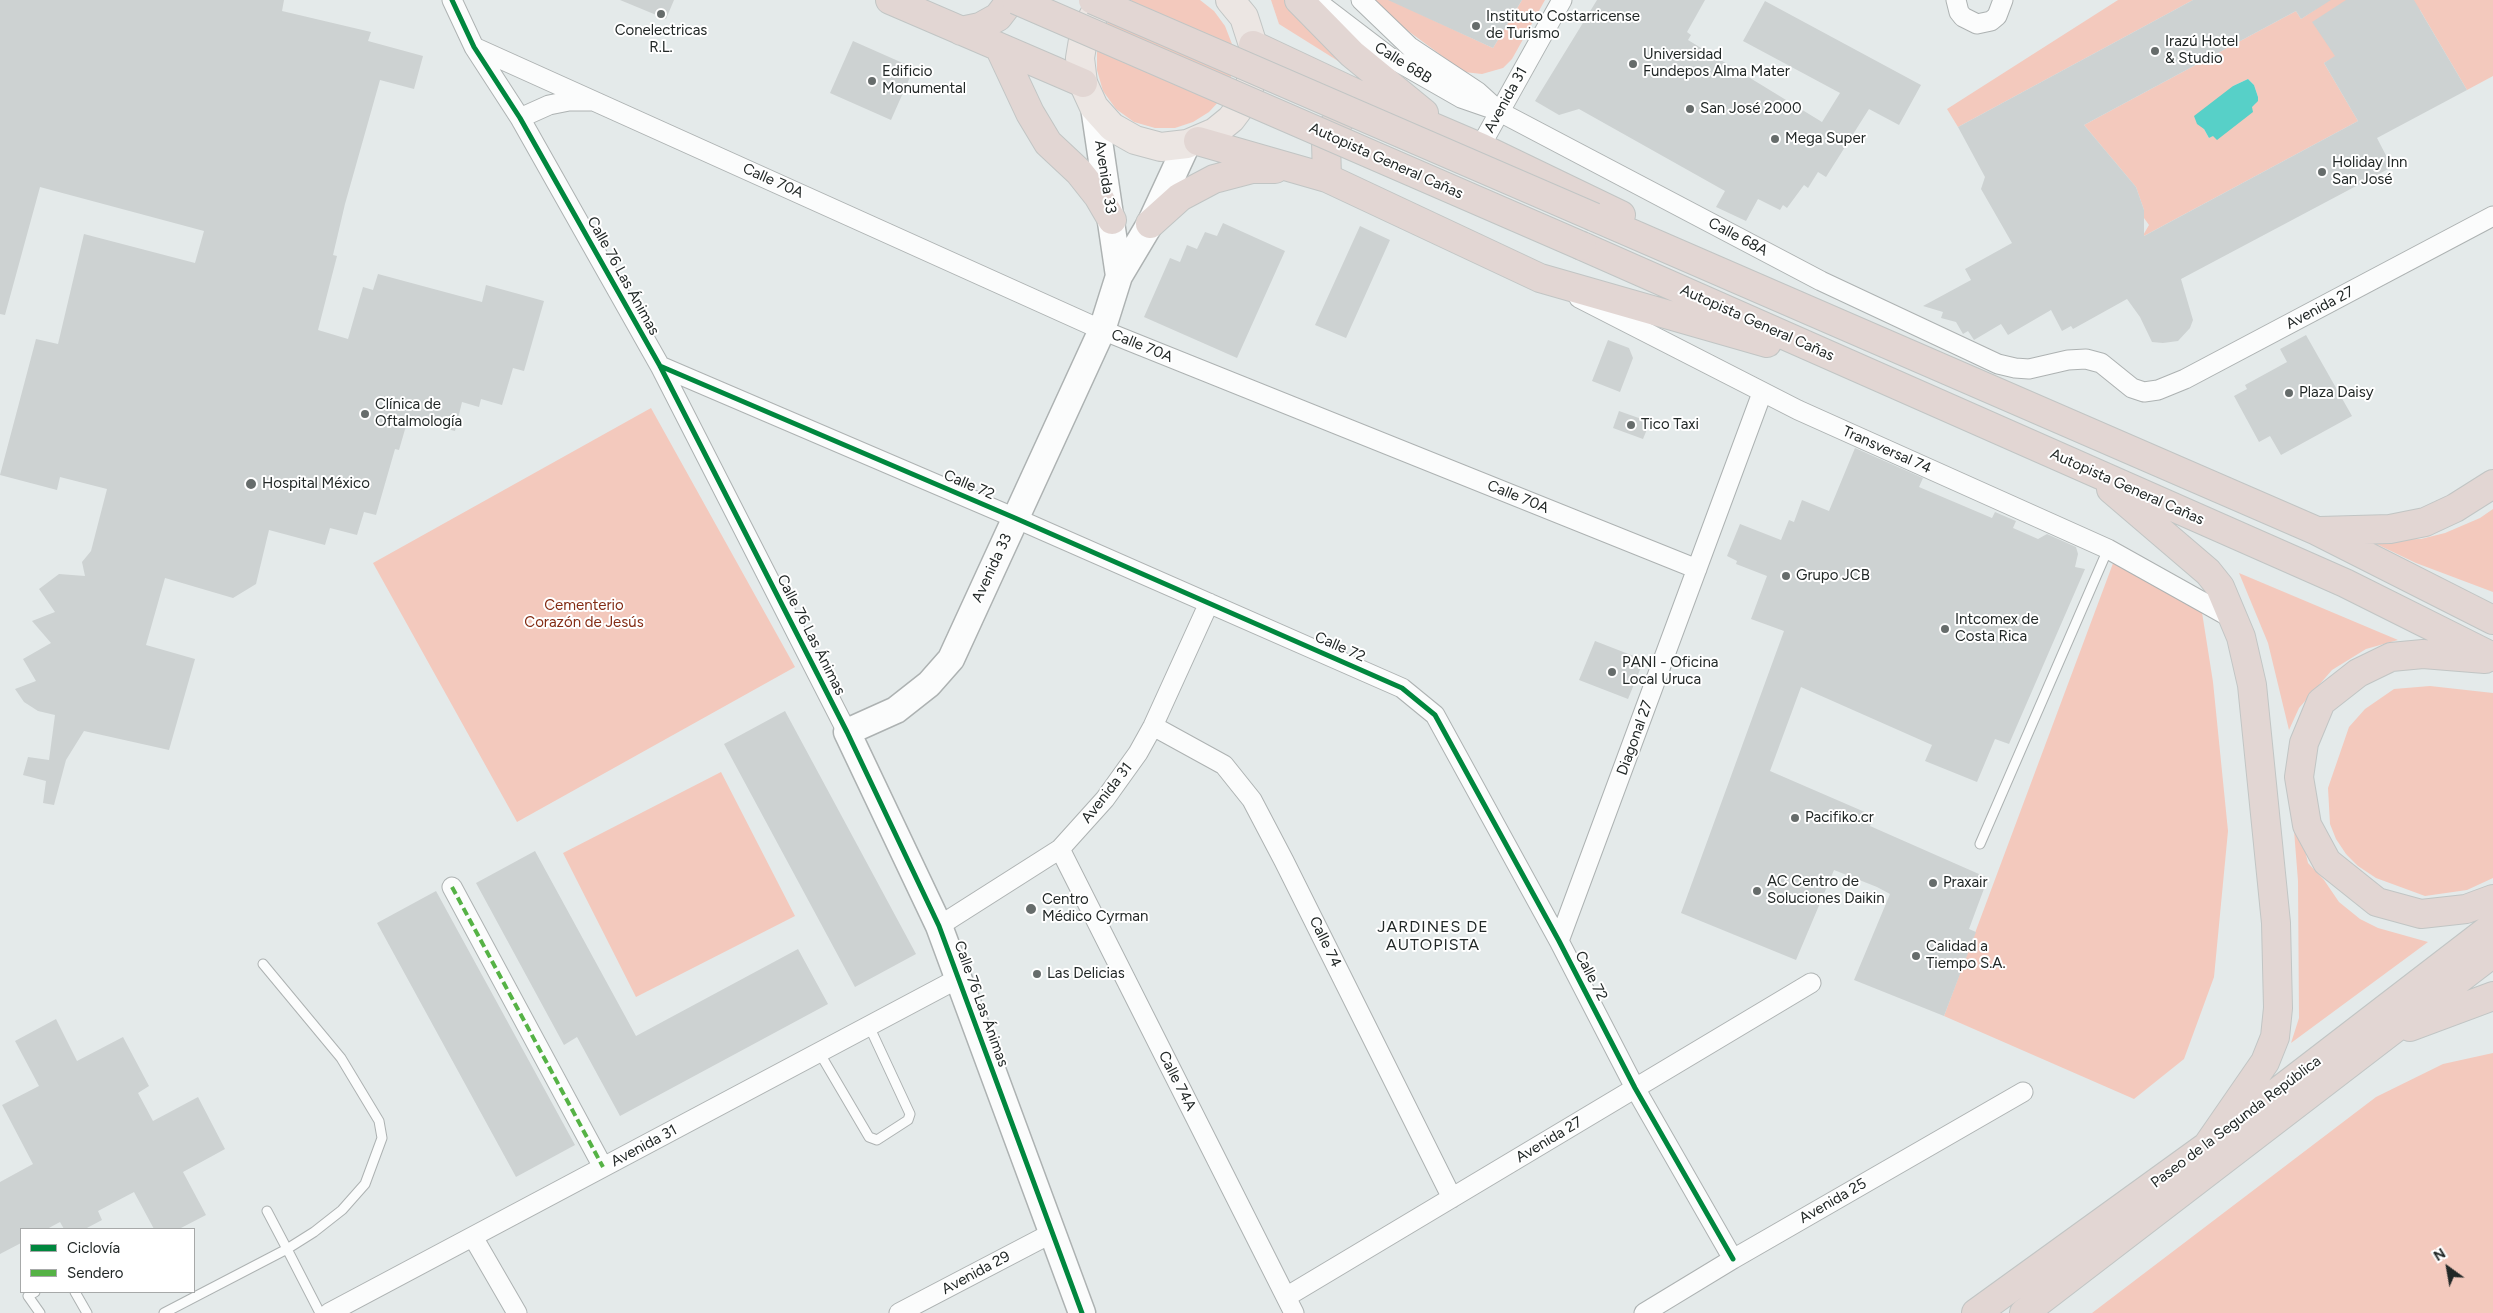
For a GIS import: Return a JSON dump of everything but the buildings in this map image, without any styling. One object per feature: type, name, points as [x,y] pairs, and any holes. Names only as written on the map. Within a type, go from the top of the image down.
[{"type":"highway","points":[[890,0],[1000,49],[1089,95]]},
{"type":"highway","points":[[961,31],[980,27],[998,17],[1011,0]]},
{"type":"highway","name":"Autopista General Cañas","points":[[1016,0],[1868,371],[2345,584],[2493,658]]},
{"type":"highway","name":"Autopista General Cañas","points":[[1093,0],[2317,531],[2493,620]]},
{"type":"highway","points":[[1299,0],[1352,54],[1448,133]]},
{"type":"highway","points":[[1253,45],[1370,100],[1480,146],[1874,338]]},
{"type":"highway","points":[[1000,49],[1030,113],[1048,142],[1088,184],[1112,220]]},
{"type":"highway","points":[[1327,178],[1326,141],[1332,127],[1354,107],[1370,100]]},
{"type":"highway","points":[[1192,143],[1327,178],[1540,278],[1868,371]]},
{"type":"highway","points":[[1150,224],[1180,198],[1214,179],[1252,169],[1290,169]]},
{"type":"highway","points":[[2087,469],[2208,572],[2220,587],[2235,620],[2252,685],[2276,923],[2278,1008],[2274,1037],[2265,1062],[2207,1146]]},
{"type":"highway","points":[[2317,531],[2390,528],[2426,522],[2455,508],[2493,484]]},
{"type":"highway","points":[[2493,658],[2423,654],[2391,657],[2358,673],[2321,702],[2304,743],[2299,777],[2307,824],[2326,862],[2377,902],[2421,914],[2466,909],[2493,899]]},
{"type":"highway","name":"Paseo de la Segunda República","points":[[1976,1313],[2207,1146],[2493,926]]},
{"type":"highway","name":"Paseo de la Segunda República","points":[[2024,1313],[2493,953]]},
{"type":"highway","points":[[2381,1039],[2493,996]]},
{"type":"main road","points":[[1106,0],[1096,11],[1084,34],[1080,58],[1089,95],[1112,127],[1135,140],[1161,146],[1192,143],[1215,132],[1231,119],[1242,103],[1250,85],[1254,65],[1253,45],[1238,6]]},
{"type":"street","name":"Calle 76 Las Ánimas","points":[[452,0],[474,46],[520,118],[660,366],[847,732],[939,926],[1082,1313]]},
{"type":"street","name":"Calle 68B","points":[[1315,0],[1391,58],[1461,98],[1500,112]]},
{"type":"street","name":"Calle 68A","points":[[1361,0],[1410,47],[1478,92],[1500,112],[1821,281],[1998,364],[2029,369],[2068,360],[2086,359],[2101,363],[2132,388],[2144,392]]},
{"type":"street","name":"Avenida 31","points":[[1480,146],[1562,0]]},
{"type":"street","points":[[1956,0],[1959,12],[1963,17],[1977,24],[1991,21],[1997,16],[2004,0]]},
{"type":"street","name":"Calle 70A","points":[[474,46],[1102,330],[1698,569]]},
{"type":"street","name":"Avenida 33","points":[[1089,95],[1112,220],[1119,276]]},
{"type":"street","name":"Calle 70A","points":[[520,118],[549,105],[569,101],[597,101]]},
{"type":"street","name":"Avenida 33","points":[[847,732],[896,710],[929,684],[951,659],[1102,330],[1119,276],[1150,224],[1192,143]]},
{"type":"street","name":"Avenida 27","points":[[2144,392],[2158,390],[2185,379],[2493,216]]},
{"type":"street","name":"Transversal 74","points":[[1540,278],[1762,393],[2108,549],[2235,620]]},
{"type":"street","name":"Calle 72","points":[[660,366],[1015,518],[1402,688],[1435,715],[1559,941],[1635,1088],[1733,1259]]},
{"type":"street","name":"Diagonal 27","points":[[1559,941],[1762,393]]},
{"type":"street","name":"Avenida 31","points":[[939,926],[1060,849],[1105,799],[1138,753],[1153,726],[1209,603]]},
{"type":"street","name":"Calle 74","points":[[1153,726],[1224,765],[1252,800],[1452,1198]]},
{"type":"street","name":"Calle 74A","points":[[1060,849],[1290,1305]]},
{"type":"street","points":[[452,887],[603,1167]]},
{"type":"street","name":"Avenida 31","points":[[329,1313],[959,978]]},
{"type":"street","name":"Avenida 27","points":[[1290,1305],[1452,1198],[1811,983]]},
{"type":"street","name":"Avenida 25","points":[[1644,1313],[1733,1259],[2023,1092]]},
{"type":"street","name":"Avenida 29","points":[[899,1313],[1052,1233]]},
{"type":"street","points":[[472,1236],[517,1313]]},
{"type":"lane","points":[[1980,844],[2108,549]]},
{"type":"lane","points":[[164,1313],[287,1248],[314,1232],[342,1210],[364,1184],[382,1138],[379,1121],[341,1058],[263,964]]},
{"type":"lane","points":[[819,1052],[869,1137],[877,1140],[908,1120],[910,1114],[869,1026]]},
{"type":"lane","points":[[268,1211],[320,1313]]},
{"type":"lane","points":[[33,1293],[28,1296],[40,1313]]},
{"type":"lane","points":[[77,1293],[87,1313]]},
{"type":"green space","points":[[1132,0],[1200,0],[1214,11],[1225,26],[1232,44],[1234,63],[1230,81],[1222,98],[1209,112],[1193,122],[1175,128],[1155,128],[1134,122],[1116,109],[1103,91],[1097,70],[1097,48],[1104,27],[1118,10]]},
{"type":"green space","points":[[1271,0],[1288,0],[1378,86],[1279,24]]},
{"type":"green space","points":[[1375,0],[1390,0],[1493,48],[1522,0],[1545,0],[1512,59],[1503,68],[1482,74],[1464,72],[1400,25]]},
{"type":"green space","points":[[2118,0],[2193,0],[1958,127],[1947,109]]},
{"type":"green space","points":[[2311,0],[2493,0],[2493,76],[2467,90],[2420,10],[2324,63],[2358,121],[2142,237],[2149,225],[2144,218],[2144,210],[2136,187],[2084,125],[2296,11],[2301,19],[2316,9]],"holes":[[[2248,79],[2254,85],[2258,97],[2255,104],[2209,138],[2204,129],[2233,86]]]},
{"type":"green space","name":"Cementerio Corazón de Jesús","points":[[651,408],[795,667],[517,822],[373,563]]},
{"type":"green space","points":[[2493,509],[2493,592],[2416,563],[2368,540],[2421,539],[2445,533],[2480,518]]},
{"type":"green space","points":[[2115,558],[2201,606],[2213,682],[2228,831],[2214,977],[2184,1059],[2134,1099],[1944,1016]]},
{"type":"green space","points":[[2239,573],[2398,640],[2366,649],[2332,670],[2299,708],[2289,730],[2268,643]]},
{"type":"green space","points":[[2430,686],[2493,693],[2493,878],[2467,890],[2425,896],[2376,878],[2358,866],[2346,854],[2336,839],[2330,824],[2328,788],[2349,727],[2365,709],[2394,689]]},
{"type":"green space","points":[[721,772],[795,916],[636,997],[563,853]]},
{"type":"green space","points":[[2291,792],[2308,863],[2324,880],[2339,902],[2360,919],[2378,928],[2428,942],[2291,1043],[2299,1018],[2298,881]]},
{"type":"green space","points":[[2493,1053],[2493,1313],[2092,1313],[2376,1097],[2443,1064]]},
{"type":"water","points":[[2248,79],[2254,85],[2258,97],[2258,101],[2252,107],[2253,112],[2217,140],[2213,136],[2209,138],[2204,129],[2197,124],[2194,116],[2233,86]]},
{"type":"marked path","points":[[452,887],[603,1167]]},
{"type":"cycle path","points":[[452,0],[474,47],[520,118],[660,366],[847,732],[939,926],[1082,1313]]},
{"type":"cycle path","points":[[660,366],[1015,518],[1402,688],[1435,715],[1559,941],[1635,1088],[1733,1259]]},
{"type":"place","name":"Conelectricas R.L.","points":[[661,14]]},
{"type":"place","name":"Instituto Costarricense de Turismo","points":[[1476,26]]},
{"type":"place","name":"Irazú Hotel & Studio","points":[[2155,51]]},
{"type":"place","name":"Universidad Fundepos Alma Mater","points":[[1633,64]]},
{"type":"place","name":"Edificio Monumental","points":[[872,81]]},
{"type":"place","name":"San José 2000","points":[[1690,109]]},
{"type":"place","name":"Mega Super","points":[[1775,139]]},
{"type":"place","name":"Holiday Inn San José","points":[[2322,172]]},
{"type":"place","name":"Plaza Daisy","points":[[2289,393]]},
{"type":"place","name":"Clínica de Oftalmología","points":[[365,414]]},
{"type":"place","name":"Tico Taxi","points":[[1631,425]]},
{"type":"place","name":"Hospital México","points":[[251,484]]},
{"type":"place","name":"Grupo JCB","points":[[1786,576]]},
{"type":"place","name":"Intcomex de Costa Rica","points":[[1945,629]]},
{"type":"place","name":"PANI - Oficina Local Uruca","points":[[1612,672]]},
{"type":"place","name":"Pacifiko.cr","points":[[1795,818]]},
{"type":"place","name":"Praxair","points":[[1933,883]]},
{"type":"place","name":"AC Centro de Soluciones Daikin","points":[[1757,891]]},
{"type":"place","name":"Centro Médico Cyrman","points":[[1031,909]]},
{"type":"place","name":"Calidad a Tiempo S.A.","points":[[1916,956]]},
{"type":"place","name":"Las Delicias","points":[[1037,974]]},
{"type":"district","name":"JARDINES DE AUTOPISTA","points":[[1433,936]]}]
